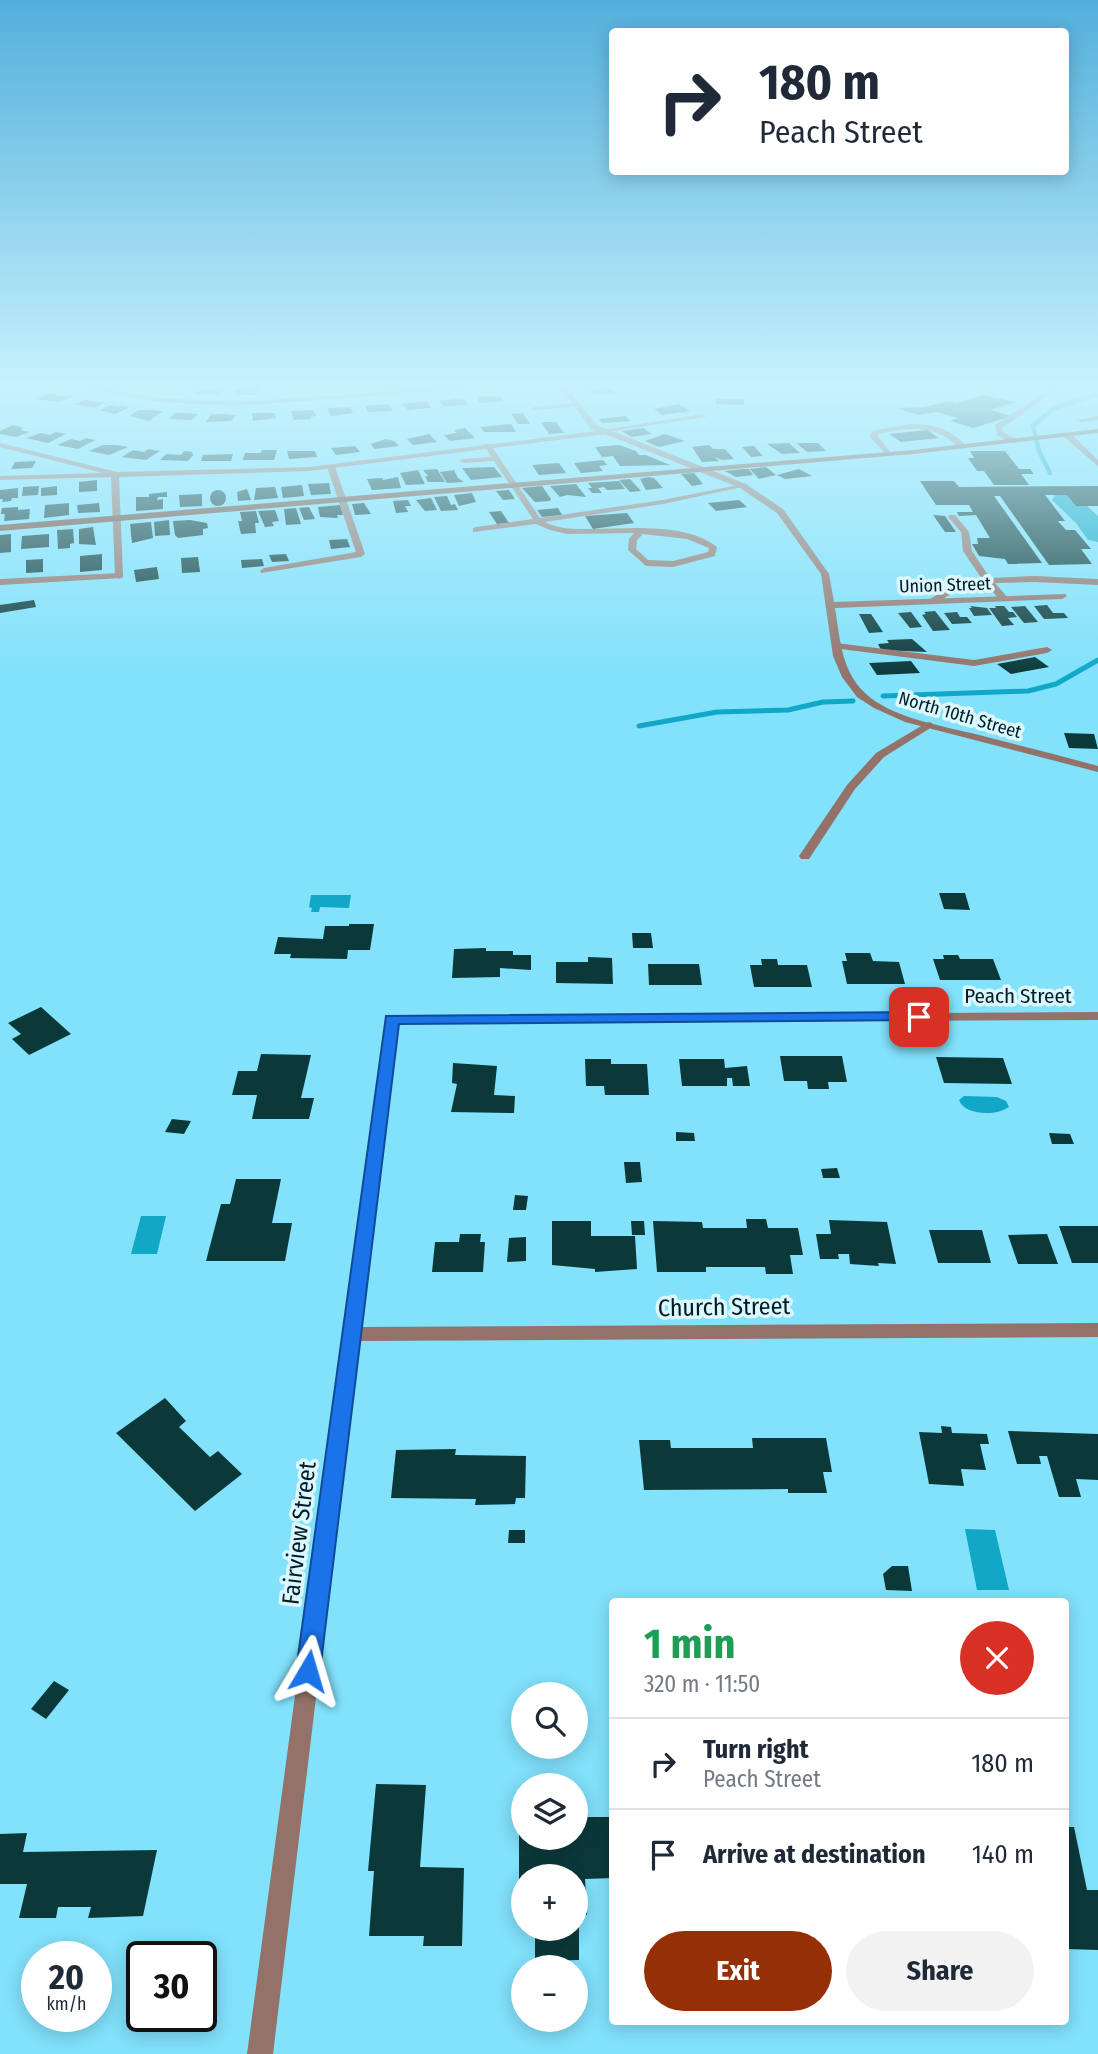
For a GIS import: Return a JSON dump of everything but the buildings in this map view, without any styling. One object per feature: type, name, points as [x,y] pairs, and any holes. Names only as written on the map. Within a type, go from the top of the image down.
[{"type":"main road","points":[[0,528],[515,484]]},
{"type":"street","points":[[0,582],[118,576],[115,484]]},
{"type":"street","points":[[264,572],[362,554],[338,484]]},
{"type":"street","points":[[515,484],[539,522],[553,530],[639,533],[691,537],[713,547],[712,554],[673,564],[646,563],[632,550],[633,540],[639,533]]},
{"type":"street","name":"North 10th Street","points":[[738,484],[780,511],[817,561],[829,589],[836,646],[847,677],[862,695],[899,716],[1098,769]]},
{"type":"street","points":[[476,530],[663,502],[743,486]]},
{"type":"street","points":[[952,517],[965,532],[964,545],[1003,598]]},
{"type":"street","points":[[933,601],[959,587],[989,580],[1098,582]]},
{"type":"street","name":"Union Street","points":[[830,606],[1062,596]]},
{"type":"street","points":[[836,646],[974,663],[1048,650]]},
{"type":"street","points":[[805,856],[851,788],[880,755],[928,725]]},
{"type":"street","name":"Peach Street","points":[[391,1019],[1098,1016]]},
{"type":"street","name":"Fairview Street","points":[[260,2054],[391,1019]]},
{"type":"street","name":"Church Street","points":[[351,1334],[1098,1330]]},
{"type":"water","points":[[311,895],[351,895],[349,908],[320,907],[319,912],[311,912]]},
{"type":"water","points":[[964,1096],[997,1097],[1006,1101],[1009,1107],[997,1112],[974,1112],[962,1105],[959,1100]]},
{"type":"water","points":[[141,1216],[166,1216],[157,1254],[131,1254]]},
{"type":"water","points":[[965,1529],[995,1530],[1009,1590],[977,1590]]},
{"type":"waterway","points":[[1065,500],[1085,517],[1098,534]]},
{"type":"waterway","points":[[883,696],[1028,691],[1056,684],[1098,660]]},
{"type":"waterway","points":[[639,726],[717,712],[788,710],[823,702],[853,701]]},
{"type":"route","points":[[308,1671],[391,1019],[919,1017]]}]
